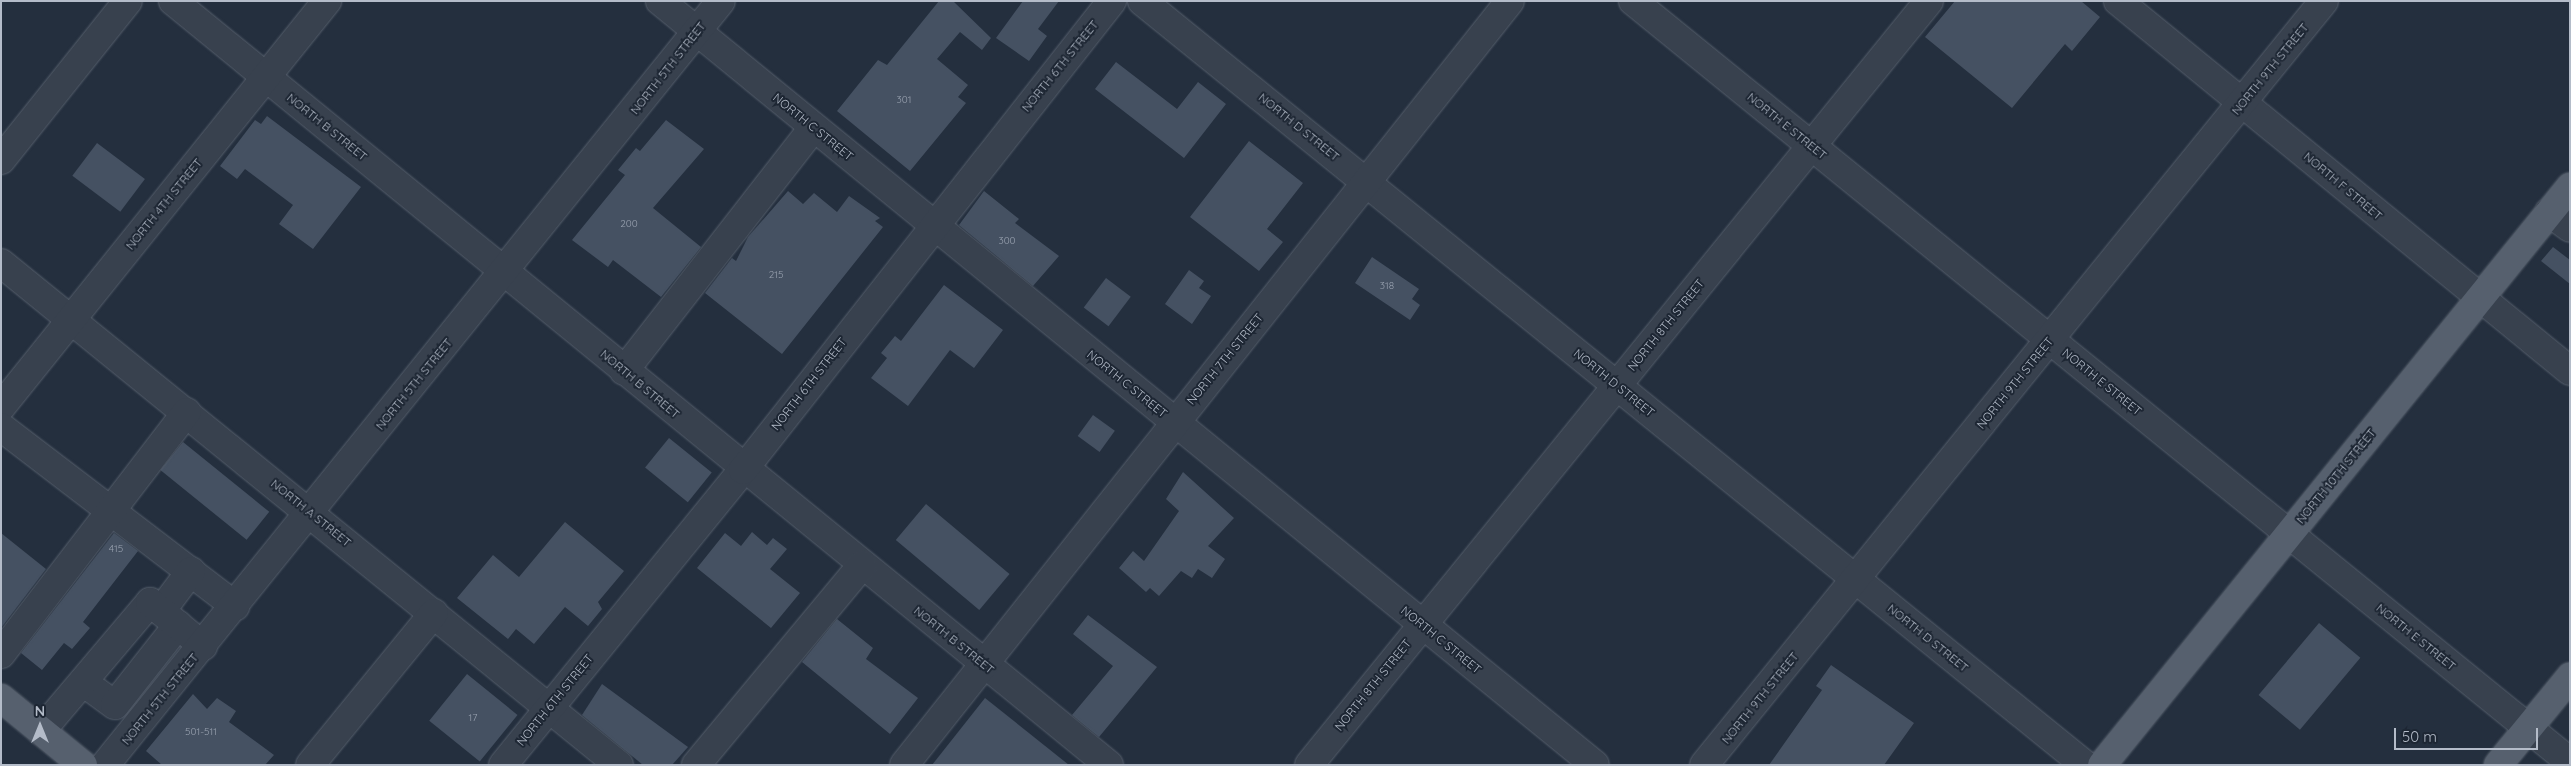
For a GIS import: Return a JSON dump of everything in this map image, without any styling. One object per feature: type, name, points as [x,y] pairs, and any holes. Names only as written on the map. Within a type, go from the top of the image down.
[{"type":"main road","name":"NORTH 10TH STREET","points":[[2102,765],[2290,534],[2478,298],[2559,220],[2570,187]]},
{"type":"main road","points":[[2498,765],[2570,677]]},
{"type":"main road","points":[[1,698],[83,765]]},
{"type":"street","points":[[1,160],[128,1]]},
{"type":"street","name":"NORTH B STREET","points":[[173,1],[506,273],[743,470],[1109,765]]},
{"type":"street","name":"NORTH 4TH STREET","points":[[1,407],[327,1]]},
{"type":"street","name":"NORTH C STREET","points":[[660,1],[1595,765]]},
{"type":"street","name":"NORTH 5TH STREET","points":[[105,765],[506,273],[721,1]]},
{"type":"street","name":"NORTH 6TH STREET","points":[[504,765],[548,706],[743,470],[932,225],[1112,1]]},
{"type":"street","name":"NORTH D STREET","points":[[1142,1],[2084,765]]},
{"type":"street","name":"NORTH 7TH STREET","points":[[904,765],[1510,1]]},
{"type":"street","name":"NORTH E STREET","points":[[1633,1],[2570,762]]},
{"type":"street","name":"NORTH 8TH STREET","points":[[1309,765],[1929,1]]},
{"type":"street","name":"NORTH F STREET","points":[[2118,1],[2478,298],[2570,371]]},
{"type":"street","name":"NORTH 9TH STREET","points":[[1704,765],[2324,1]]},
{"type":"street","points":[[624,371],[814,127]]},
{"type":"street","name":"NORTH A STREET","points":[[1,262],[619,765]]},
{"type":"street","points":[[1,654],[187,412]]},
{"type":"street","points":[[1,427],[235,606]]},
{"type":"street","points":[[696,765],[862,565]]},
{"type":"street","points":[[83,682],[115,705],[170,618],[191,571]]},
{"type":"street","points":[[41,731],[150,602],[203,646]]},
{"type":"street","points":[[310,765],[434,613]]},
{"type":"building","points":[[939,1],[953,1],[991,38],[982,50],[960,32],[937,59],[968,85],[958,97],[966,103],[910,171],[837,111],[878,60],[887,65]]},
{"type":"building","points":[[1023,1],[1059,1],[1038,29],[1047,36],[1029,61],[996,38]]},
{"type":"building","points":[[1955,1],[2081,1],[2100,17],[2072,51],[2065,44],[2012,108],[1925,37]]},
{"type":"building","points":[[1116,62],[1177,109],[1198,82],[1226,104],[1184,158],[1095,89]]},
{"type":"building","points":[[267,116],[361,187],[313,249],[279,224],[293,205],[245,169],[237,179],[220,166],[255,120],[261,124]]},
{"type":"building","points":[[666,120],[704,149],[653,208],[701,247],[661,297],[613,260],[608,267],[572,240],[625,175],[618,170],[636,148],[640,151]]},
{"type":"building","points":[[1249,141],[1303,183],[1267,229],[1283,242],[1259,271],[1190,217]]},
{"type":"building","points":[[97,143],[145,179],[120,212],[72,176]]},
{"type":"building","points":[[788,191],[803,204],[814,193],[837,212],[849,196],[880,218],[875,221],[883,227],[782,354],[705,293],[732,258],[736,261],[748,237]]},
{"type":"building","points":[[984,191],[1019,219],[1015,223],[1059,256],[1033,286],[959,225]]},
{"type":"building","points":[[2553,247],[2570,260],[2570,284],[2541,261]]},
{"type":"building","points":[[1372,257],[1419,289],[1412,299],[1420,305],[1410,320],[1355,283]]},
{"type":"building","points":[[1189,270],[1204,281],[1199,288],[1211,296],[1192,324],[1165,304]]},
{"type":"building","points":[[1106,278],[1131,297],[1108,326],[1084,308]]},
{"type":"building","points":[[944,285],[1003,330],[974,368],[950,350],[908,406],[871,378],[887,358],[881,353],[895,336],[901,341]]},
{"type":"building","points":[[1093,415],[1115,431],[1100,452],[1078,436]]},
{"type":"building","points":[[669,438],[712,473],[688,502],[645,468]]},
{"type":"building","points":[[183,442],[269,512],[247,540],[160,470]]},
{"type":"building","points":[[1183,472],[1234,518],[1208,546],[1225,559],[1212,578],[1198,569],[1192,578],[1181,571],[1159,596],[1150,588],[1146,592],[1119,568],[1133,551],[1144,561],[1179,511],[1166,499]]},
{"type":"building","points":[[926,504],[1009,574],[979,610],[896,540]]},
{"type":"building","points":[[565,522],[624,571],[598,602],[602,609],[588,626],[565,607],[534,644],[516,629],[508,639],[457,598],[493,555],[519,577]]},
{"type":"building","points":[[752,532],[767,545],[773,538],[787,549],[770,569],[800,593],[771,628],[697,568],[725,533],[741,546]]},
{"type":"building","points":[[1,533],[46,569],[1,628]]},
{"type":"building","points":[[114,533],[138,551],[83,622],[90,628],[72,649],[64,643],[42,670],[21,653]]},
{"type":"building","points":[[1088,615],[1157,667],[1099,737],[1072,715],[1113,666],[1073,634]]},
{"type":"building","points":[[837,619],[873,648],[866,659],[918,698],[890,734],[802,662]]},
{"type":"building","points":[[2319,623],[2360,658],[2300,730],[2259,695]]},
{"type":"building","points":[[1831,665],[1914,723],[1884,765],[1769,765],[1822,690],[1816,686]]},
{"type":"building","points":[[467,674],[518,715],[480,762],[429,721]]},
{"type":"building","points":[[602,684],[688,747],[672,765],[643,765],[582,715]]},
{"type":"building","points":[[193,694],[207,709],[217,698],[236,711],[229,722],[274,755],[265,765],[162,765],[146,751]]},
{"type":"building","points":[[985,698],[1069,765],[932,765]]}]
